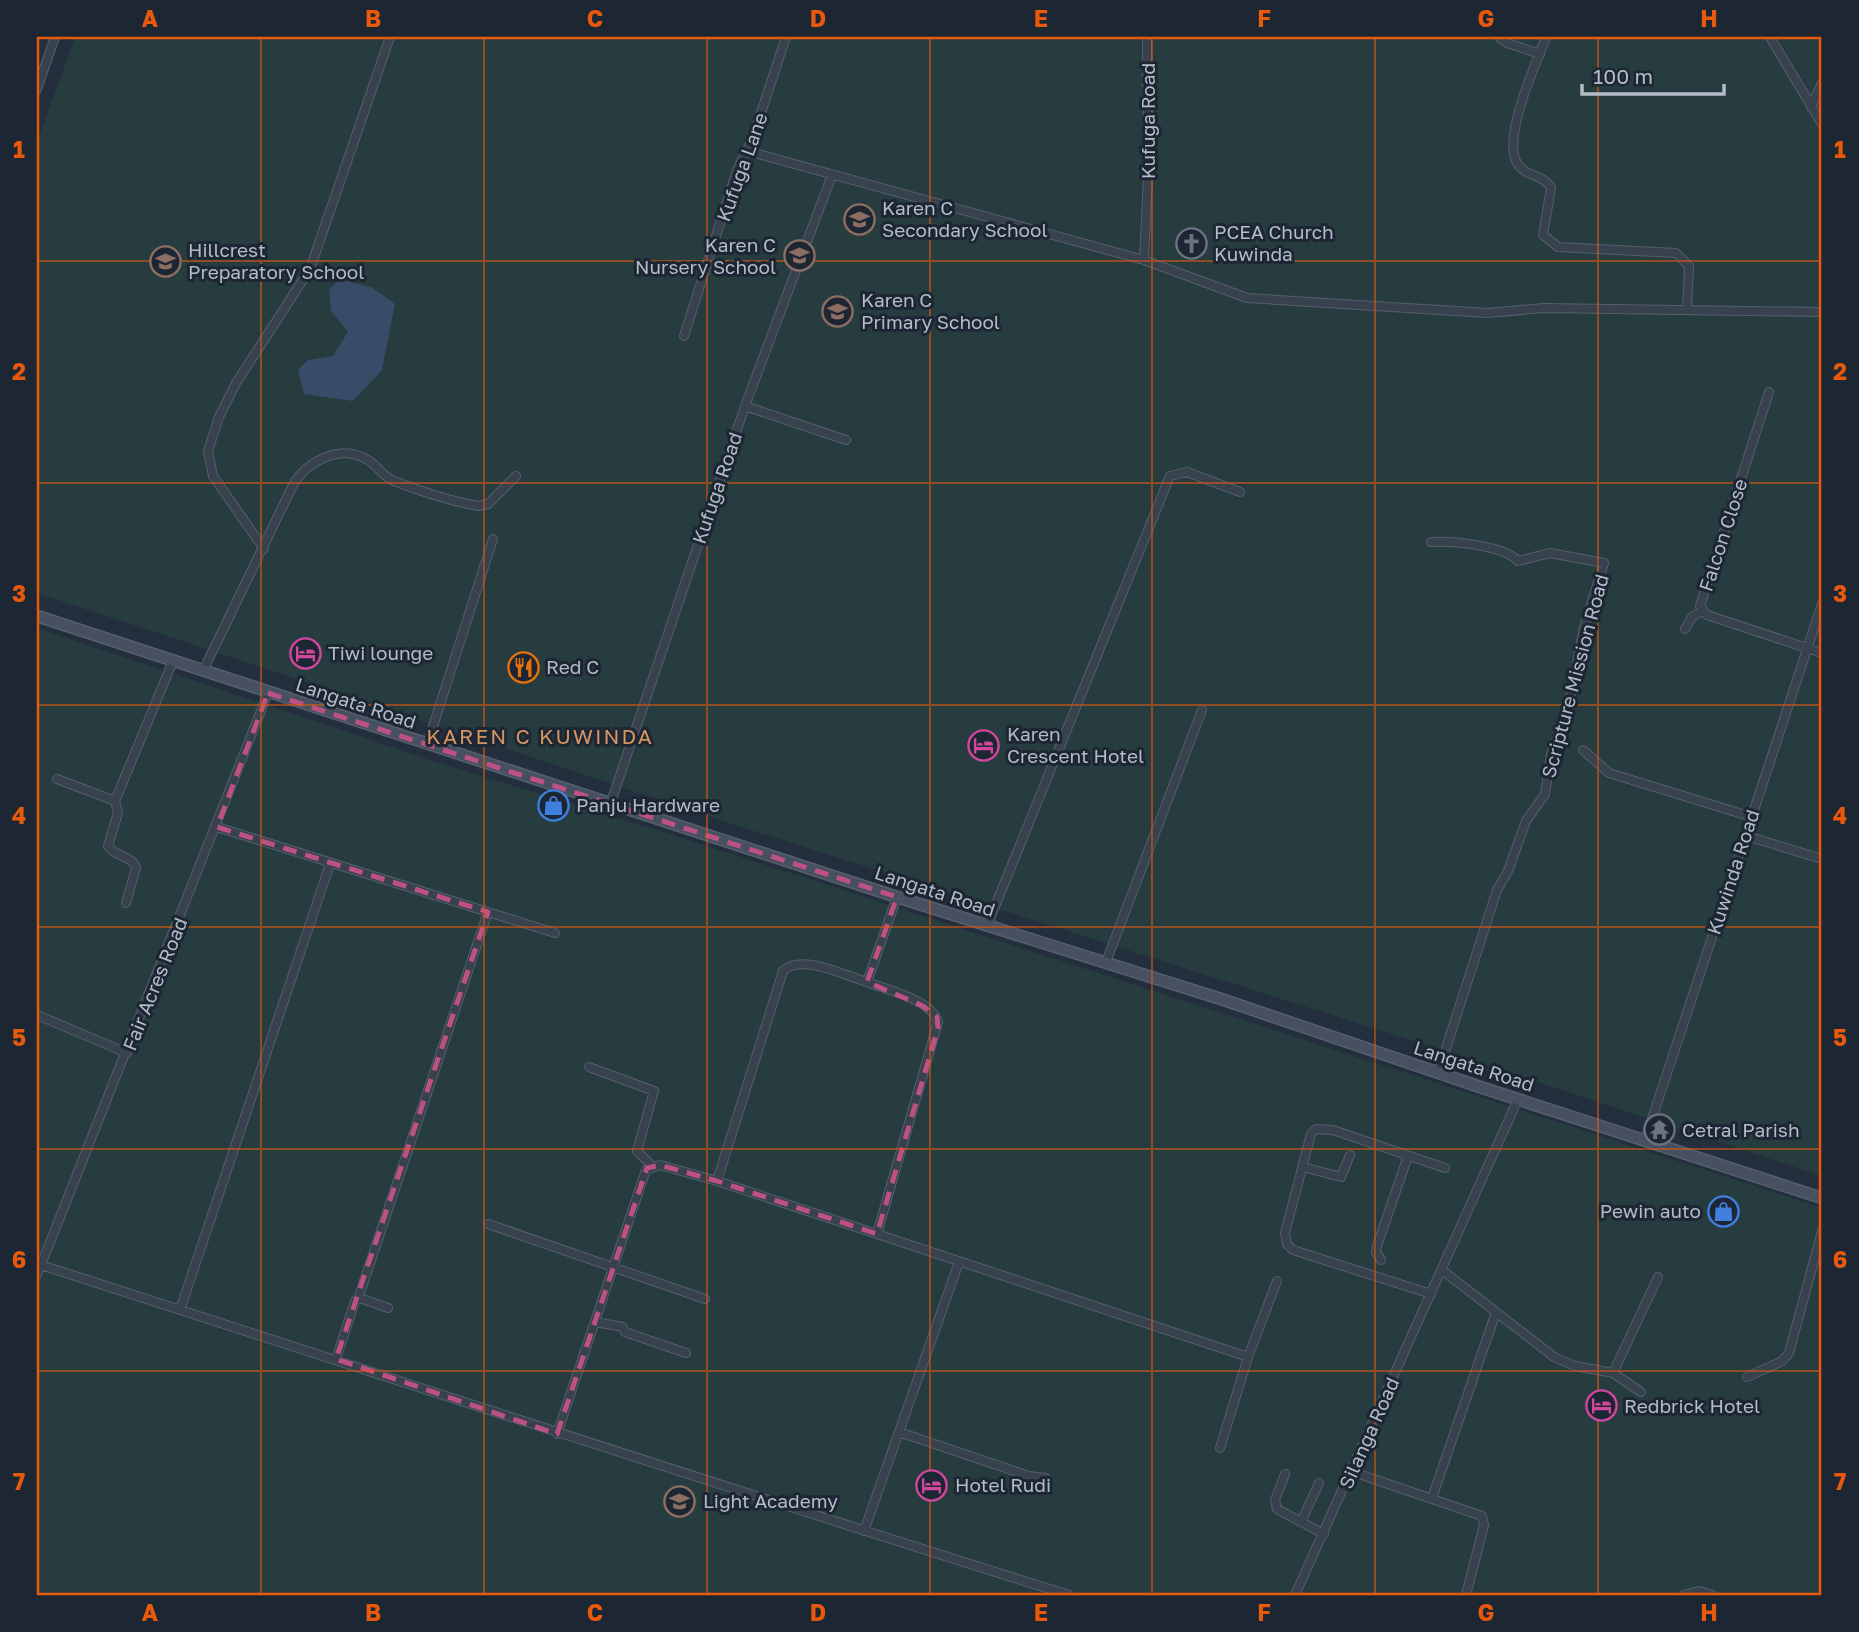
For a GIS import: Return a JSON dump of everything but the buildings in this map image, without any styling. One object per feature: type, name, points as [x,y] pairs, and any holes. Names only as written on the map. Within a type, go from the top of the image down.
[{"type":"main road","name":"Langata Road","points":[[37,616],[897,898],[1106,962],[1822,1198]]},
{"type":"street","points":[[37,89],[55,37]]},
{"type":"street","points":[[264,549],[213,476],[208,451],[219,417],[236,383],[310,269],[390,37]]},
{"type":"street","name":"Kufuga Lane","points":[[684,336],[737,170],[747,150],[786,37]]},
{"type":"street","name":"Kufuga Road","points":[[1144,260],[1148,178],[1147,37]]},
{"type":"street","points":[[1499,37],[1507,43],[1540,54]]},
{"type":"street","points":[[1546,37],[1527,88],[1514,150],[1517,163],[1526,173],[1546,181],[1551,188],[1544,228],[1546,240],[1558,247],[1676,253],[1689,266],[1686,310]]},
{"type":"street","points":[[1770,37],[1822,124]]},
{"type":"street","points":[[1811,107],[1822,83]]},
{"type":"street","points":[[747,150],[1144,260],[1247,298],[1488,313],[1544,308],[1822,312]]},
{"type":"street","name":"Kufuga Road","points":[[610,805],[745,407],[832,175]]},
{"type":"street","name":"Falcon Close","points":[[1769,393],[1700,606],[1707,615],[1822,653]]},
{"type":"street","points":[[745,407],[846,440]]},
{"type":"street","points":[[203,671],[293,485],[301,471],[317,459],[341,455],[366,459],[394,481],[478,506],[488,504],[516,476]]},
{"type":"street","points":[[987,926],[1170,476],[1187,472],[1240,492]]},
{"type":"street","points":[[427,745],[493,539]]},
{"type":"street","name":"Scripture Mission Road","points":[[1431,542],[1473,545],[1513,556],[1518,561],[1550,553],[1604,563],[1584,627],[1567,715],[1550,754],[1545,794],[1526,821],[1508,871],[1497,890],[1438,1073]]},
{"type":"street","name":"Kuwinda Road","points":[[1645,1140],[1822,604]]},
{"type":"street","points":[[1685,629],[1692,617],[1702,611]]},
{"type":"street","points":[[127,903],[136,868],[132,860],[113,852],[108,846],[118,813],[115,801],[173,661]]},
{"type":"street","name":"Fair Acres Road","points":[[37,1275],[268,693]]},
{"type":"street","points":[[1106,962],[1202,710]]},
{"type":"street","points":[[1583,750],[1609,773],[1752,817]]},
{"type":"street","points":[[57,779],[115,801]]},
{"type":"street","points":[[217,827],[555,933]]},
{"type":"street","points":[[1747,836],[1822,859]]},
{"type":"street","points":[[180,1310],[330,864]]},
{"type":"street","points":[[867,982],[897,898]]},
{"type":"street","points":[[336,1359],[488,912]]},
{"type":"street","points":[[718,1181],[783,971],[791,965],[804,964],[867,982],[918,1003],[934,1014],[938,1022],[937,1035],[877,1234]]},
{"type":"street","points":[[37,1015],[127,1053]]},
{"type":"street","points":[[589,1067],[654,1091],[638,1151],[652,1166],[718,1181],[1248,1357]]},
{"type":"street","name":"Silanga Road","points":[[1295,1595],[1353,1472],[1518,1099]]},
{"type":"street","points":[[1430,1294],[1289,1247],[1285,1233],[1311,1134],[1315,1129],[1324,1128],[1445,1168]]},
{"type":"street","points":[[1303,1167],[1341,1177],[1350,1155]]},
{"type":"street","points":[[1381,1259],[1377,1256],[1377,1246],[1408,1156]]},
{"type":"street","points":[[557,1434],[643,1174],[652,1166]]},
{"type":"street","points":[[488,1224],[705,1299]]},
{"type":"street","points":[[1747,1377],[1782,1361],[1789,1353],[1822,1231]]},
{"type":"street","points":[[864,1531],[959,1262]]},
{"type":"street","points":[[41,1265],[336,1359],[557,1434],[1069,1595]]},
{"type":"street","points":[[1442,1270],[1554,1357],[1574,1366],[1613,1373],[1641,1392]]},
{"type":"street","points":[[1613,1373],[1658,1277]]},
{"type":"street","points":[[1220,1448],[1248,1357],[1277,1281]]},
{"type":"street","points":[[358,1299],[388,1308]]},
{"type":"street","points":[[1432,1498],[1496,1312]]},
{"type":"street","points":[[595,1322],[623,1327],[625,1332],[686,1353]]},
{"type":"street","points":[[899,1432],[1029,1476],[1046,1478]]},
{"type":"street","points":[[1353,1472],[1480,1514],[1484,1519],[1466,1595]]},
{"type":"street","points":[[1285,1474],[1275,1506],[1324,1534]]},
{"type":"street","points":[[1301,1522],[1319,1483]]},
{"type":"street","points":[[1684,1595],[1699,1591],[1712,1595]]},
{"type":"highlighted area","points":[[268,693],[897,897],[867,982],[923,1006],[937,1017],[938,1028],[877,1234],[717,1181],[660,1165],[647,1168],[557,1434],[336,1359],[488,912],[217,827]]},
{"type":"green space","points":[[75,37],[1822,37],[1822,1176],[1423,1044],[754,831],[37,593],[37,142]]},
{"type":"green space","points":[[37,628],[442,764],[667,833],[1822,1208],[1822,1595],[37,1595]]},
{"type":"water","points":[[341,279],[373,288],[395,304],[382,370],[353,401],[304,394],[298,370],[308,360],[333,356],[348,332],[331,311],[329,289]]},
{"type":"place","name":"Karen C Secondary School","points":[[859,219]]},
{"type":"place","name":"PCEA Church Kuwinda","points":[[1191,243]]},
{"type":"place","name":"Karen C Nursery School","points":[[799,256]]},
{"type":"place","name":"Hillcrest Preparatory School","points":[[165,261]]},
{"type":"place","name":"Karen C Primary School","points":[[838,311]]},
{"type":"place","name":"Tiwi lounge","points":[[305,653]]},
{"type":"place","name":"Red C","points":[[523,667]]},
{"type":"place","name":"Karen Crescent Hotel","points":[[984,745]]},
{"type":"place","name":"Panju Hardware","points":[[553,805]]},
{"type":"place","name":"Cetral Parish","points":[[1659,1130]]},
{"type":"place","name":"Pewin auto","points":[[1724,1211]]},
{"type":"place","name":"Redbrick Hotel","points":[[1601,1406]]},
{"type":"place","name":"Hotel Rudi","points":[[932,1485]]},
{"type":"place","name":"Light Academy","points":[[680,1501]]},
{"type":"district","name":"KAREN C KUWINDA","points":[[540,737]]}]
